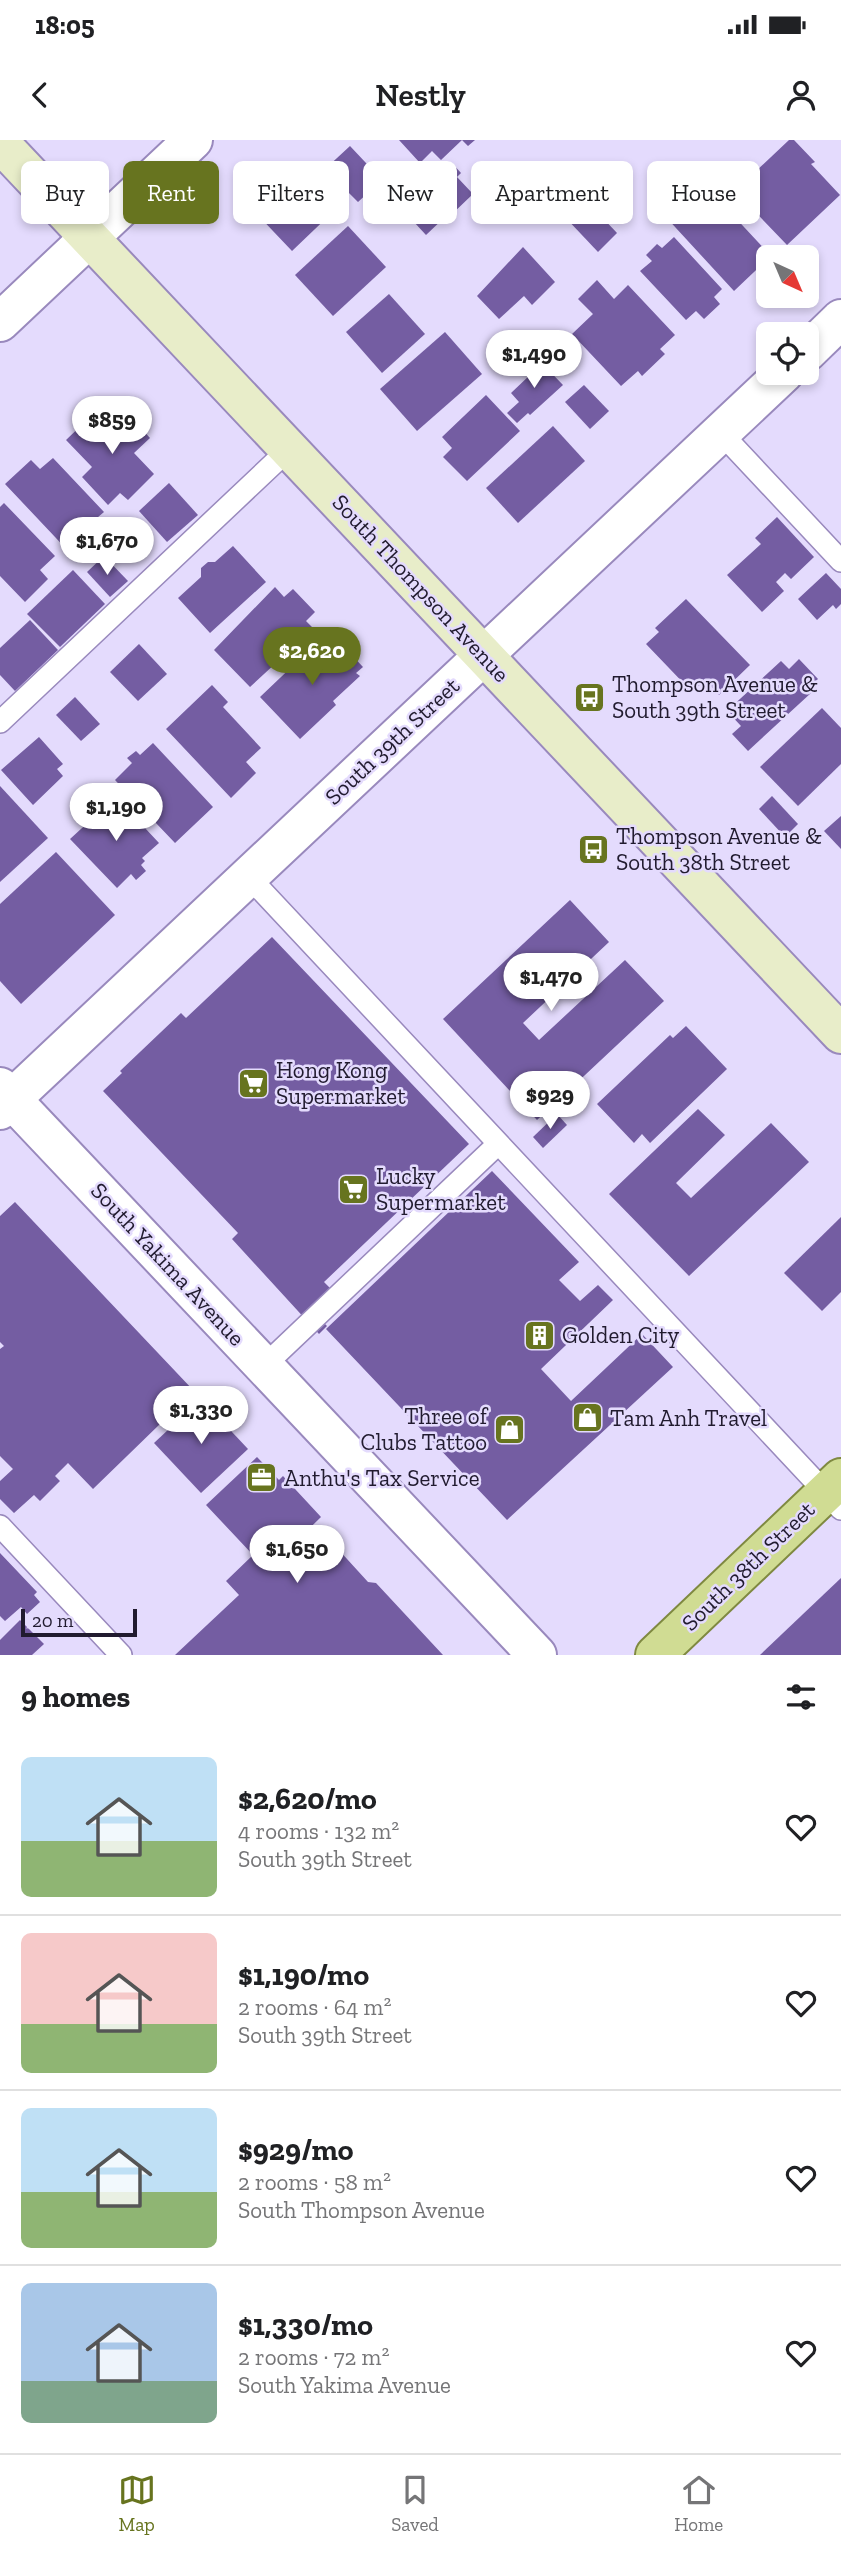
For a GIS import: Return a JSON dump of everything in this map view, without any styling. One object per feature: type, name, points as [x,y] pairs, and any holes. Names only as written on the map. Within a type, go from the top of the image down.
[{"type":"main road","name":"South Thompson Avenue","points":[[0,143],[841,1034]]},
{"type":"main road","name":"South 38th Street","points":[[655,1655],[836,1493]]},
{"type":"street","points":[[0,322],[192,140]]},
{"type":"street","points":[[819,340],[841,319]]},
{"type":"street","name":"South 39th Street","points":[[4,1099],[248,876],[771,385]]},
{"type":"street","name":"South Yakima Avenue","points":[[4,1099],[264,1366],[537,1655]]},
{"type":"lane","points":[[721,433],[841,561]]},
{"type":"lane","points":[[0,722],[289,449]]},
{"type":"lane","points":[[248,876],[498,1144],[836,1493]]},
{"type":"lane","points":[[264,1366],[498,1144]]},
{"type":"lane","points":[[0,1526],[121,1655]]},
{"type":"building","points":[[399,140],[462,140],[441,160],[432,151],[422,161],[418,161]]},
{"type":"building","points":[[462,140],[475,140],[468,146]]},
{"type":"building","points":[[789,140],[794,140],[815,162],[811,164],[840,195],[787,245],[760,217],[760,167]]},
{"type":"building","points":[[350,146],[364,161],[363,197],[358,202],[349,193],[349,161],[334,161]]},
{"type":"building","points":[[457,177],[471,192],[471,196],[457,209]]},
{"type":"building","points":[[266,224],[320,224],[292,251]]},
{"type":"building","points":[[416,224],[438,224],[426,235]]},
{"type":"building","points":[[572,224],[609,224],[617,233],[598,252]]},
{"type":"building","points":[[672,224],[741,224],[761,245],[756,245],[756,270],[734,291]]},
{"type":"building","points":[[348,226],[386,267],[333,316],[295,275]]},
{"type":"building","points":[[674,237],[722,289],[714,297],[720,304],[704,319],[696,311],[686,320],[640,271],[652,261],[646,255],[657,244],[662,248]]},
{"type":"building","points":[[523,247],[555,282],[532,305],[524,296],[499,319],[477,296]]},
{"type":"building","points":[[597,280],[614,299],[628,285],[675,335],[660,349],[665,354],[642,376],[638,371],[621,386],[572,334],[593,314],[578,299]]},
{"type":"building","points":[[389,294],[425,334],[382,373],[346,332]]},
{"type":"building","points":[[445,332],[482,374],[417,431],[380,389]]},
{"type":"building","points":[[535,356],[563,385],[530,415],[528,413],[517,423],[507,413],[519,402],[511,393],[531,374],[524,366]]},
{"type":"building","points":[[584,385],[609,411],[590,429],[565,402]]},
{"type":"building","points":[[486,395],[520,431],[467,481],[443,457],[452,448],[442,437]]},
{"type":"building","points":[[95,412],[110,428],[126,412],[150,438],[134,453],[154,474],[128,500],[120,493],[108,505],[82,477],[92,467],[66,440]]},
{"type":"building","points":[[553,426],[585,461],[518,523],[486,488]]},
{"type":"building","points":[[53,458],[104,512],[91,523],[98,531],[72,555],[5,484],[31,460],[40,469]]},
{"type":"building","points":[[169,483],[198,515],[167,542],[139,511]]},
{"type":"building","points":[[4,503],[55,556],[40,570],[48,579],[25,602],[0,576],[0,507]]},
{"type":"building","points":[[777,517],[814,557],[791,579],[785,573],[776,582],[784,591],[762,612],[727,575],[761,544],[755,538]]},
{"type":"building","points":[[233,546],[266,582],[210,633],[178,598],[201,577],[201,568],[208,562],[215,562]]},
{"type":"building","points":[[104,556],[128,581],[110,597],[87,572]]},
{"type":"building","points":[[73,570],[105,604],[60,647],[27,614]]},
{"type":"building","points":[[826,573],[841,589],[841,604],[836,609],[833,605],[817,620],[798,599]]},
{"type":"building","points":[[275,587],[284,597],[293,589],[315,612],[306,621],[313,628],[279,665],[277,662],[250,687],[214,650]]},
{"type":"building","points":[[686,599],[750,665],[719,695],[705,680],[692,692],[646,644],[659,632],[655,628]]},
{"type":"building","points":[[30,620],[58,650],[15,691],[0,675],[0,648]]},
{"type":"building","points":[[322,638],[341,658],[348,651],[363,667],[356,673],[360,676],[333,701],[336,705],[300,739],[260,697]]},
{"type":"building","points":[[139,644],[167,674],[138,701],[110,672]]},
{"type":"building","points":[[799,659],[818,679],[807,689],[811,693],[748,751],[732,734],[741,726],[727,711],[781,661],[789,669]]},
{"type":"building","points":[[212,685],[228,702],[223,707],[261,748],[246,762],[256,773],[231,798],[166,729]]},
{"type":"building","points":[[75,697],[100,724],[81,741],[56,715]]},
{"type":"building","points":[[822,708],[841,728],[841,764],[798,806],[760,767]]},
{"type":"building","points":[[39,737],[63,764],[57,769],[63,776],[33,805],[1,770]]},
{"type":"building","points":[[153,743],[213,807],[175,843],[115,780],[132,763],[127,758],[136,751],[140,755]]},
{"type":"building","points":[[0,786],[48,838],[0,882]]},
{"type":"building","points":[[772,796],[798,824],[785,837],[759,809]]},
{"type":"building","points":[[116,797],[159,843],[142,858],[145,861],[141,865],[146,871],[136,880],[131,874],[117,888],[70,839]]},
{"type":"building","points":[[841,816],[841,849],[824,831]]},
{"type":"building","points":[[56,852],[115,915],[21,1004],[0,981],[0,904]]},
{"type":"building","points":[[570,900],[609,942],[523,1023],[539,1040],[625,960],[664,1001],[537,1120],[443,1019]]},
{"type":"building","name":"Hong Kong Supermarket","points":[[272,937],[469,1144],[324,1282],[330,1288],[309,1308],[327,1326],[319,1334],[232,1239],[238,1233],[103,1091],[122,1073],[120,1071],[181,1013],[186,1018]]},
{"type":"building","points":[[686,1026],[727,1069],[650,1143],[642,1134],[634,1143],[597,1104],[670,1035],[673,1038]]},
{"type":"building","points":[[698,1109],[725,1135],[676,1183],[691,1198],[771,1123],[809,1162],[689,1276],[609,1194]]},
{"type":"building","points":[[557,1114],[567,1125],[543,1148],[533,1137]]},
{"type":"building","points":[[492,1171],[579,1262],[559,1280],[580,1301],[598,1285],[613,1300],[541,1369],[571,1401],[642,1334],[673,1367],[507,1520],[326,1329]]},
{"type":"building","points":[[15,1202],[194,1391],[93,1489],[68,1463],[55,1476],[60,1481],[40,1501],[34,1495],[14,1513],[0,1499],[0,1481],[13,1469],[0,1456],[0,1349],[4,1346],[0,1342],[0,1216]]},
{"type":"building","points":[[841,1217],[841,1292],[822,1311],[784,1273]]},
{"type":"building","points":[[201,1399],[248,1449],[201,1493],[154,1443]]},
{"type":"building","points":[[257,1457],[279,1480],[283,1476],[321,1517],[265,1572],[316,1525],[368,1582],[376,1583],[443,1655],[175,1655],[239,1595],[226,1581],[253,1555],[206,1505]]},
{"type":"building","points":[[0,1553],[37,1592],[34,1595],[40,1602],[27,1614],[21,1607],[5,1621],[0,1616]]},
{"type":"building","points":[[841,1578],[841,1655],[760,1655]]},
{"type":"building","points":[[20,1620],[44,1644],[32,1655],[0,1655],[0,1640]]},
{"type":"place","name":"Thompson Avenue & South 39th Street","points":[[589,697]]},
{"type":"place","name":"Thompson Avenue & South 38th Street","points":[[593,849]]},
{"type":"place","name":"Hong Kong Supermarket","points":[[253,1083]]},
{"type":"place","name":"Lucky Supermarket","points":[[353,1189]]},
{"type":"place","name":"Golden City","points":[[539,1335]]},
{"type":"place","name":"Tam Anh Travel","points":[[587,1418]]},
{"type":"place","name":"Three of Clubs Tattoo","points":[[510,1429]]},
{"type":"place","name":"Anthu's Tax Service","points":[[261,1478]]}]
